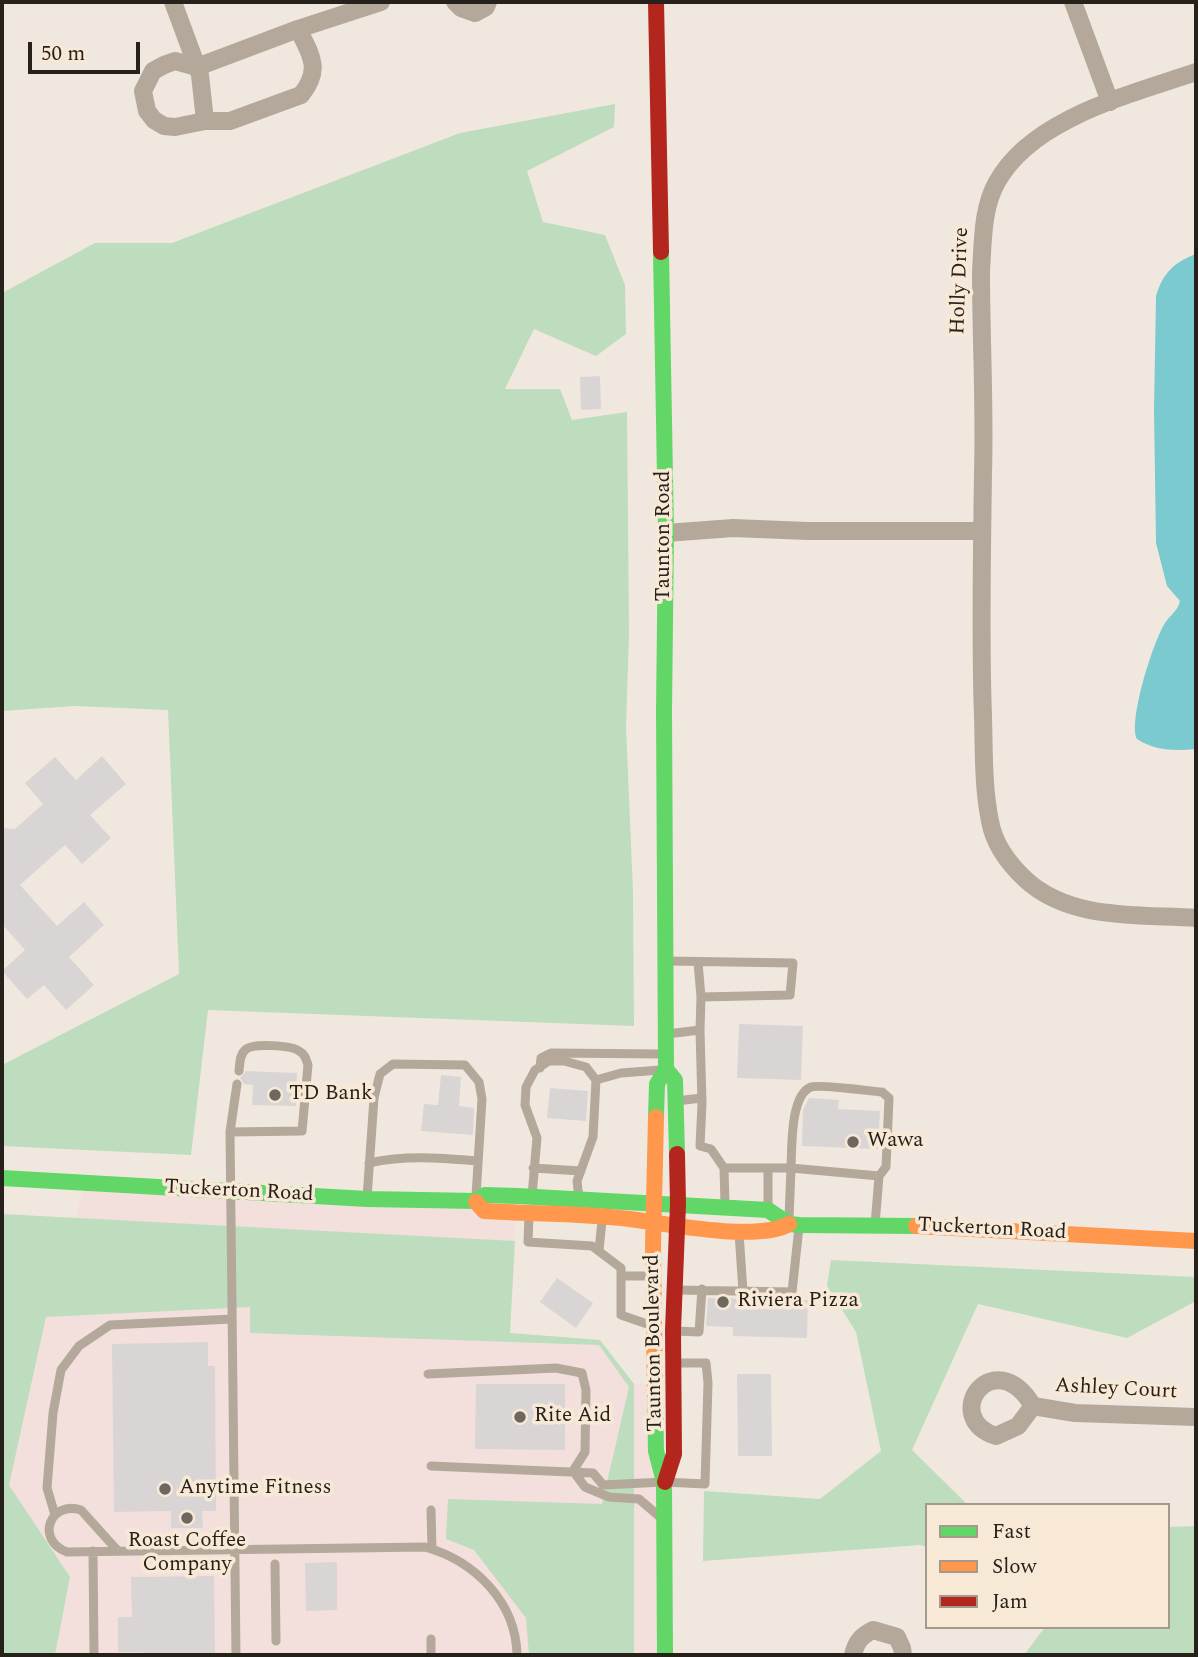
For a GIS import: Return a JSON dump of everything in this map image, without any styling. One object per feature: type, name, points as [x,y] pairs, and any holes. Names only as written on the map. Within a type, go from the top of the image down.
[{"type":"main road","name":"Taunton Road","points":[[653,1203],[657,1084],[666,1062],[666,533],[656,2]]},
{"type":"main road","name":"Taunton Road","points":[[666,1062],[675,1080],[678,1204]]},
{"type":"main road","name":"Tuckerton Road","points":[[2,1178],[367,1199],[476,1201],[485,1195],[531,1196],[768,1210]]},
{"type":"main road","name":"Tuckerton Road","points":[[476,1201],[485,1211],[629,1219],[653,1224],[739,1231],[779,1230],[794,1224],[899,1225],[1196,1241]]},
{"type":"main road","name":"Taunton Boulevard","points":[[653,1203],[656,1451],[664,1482],[665,1655]]},
{"type":"main road","name":"Taunton Boulevard","points":[[664,1482],[674,1454],[673,1331],[678,1204]]},
{"type":"main road","points":[[768,1210],[794,1224]]},
{"type":"street","points":[[173,2],[197,66],[205,121]]},
{"type":"street","points":[[298,29],[313,62],[309,85],[301,95],[230,121],[205,121],[175,127],[164,126],[154,120],[144,102],[143,91],[153,71],[176,61],[197,66],[298,29],[381,2]]},
{"type":"street","points":[[455,2],[461,8],[475,13],[486,7],[488,2]]},
{"type":"street","points":[[1073,2],[1110,102]]},
{"type":"street","name":"Holly Drive","points":[[1196,72],[1110,102],[1066,121],[1034,142],[1007,167],[996,182],[989,200],[983,239],[982,272],[980,648],[990,822],[1002,852],[1019,873],[1041,892],[1073,905],[1110,914],[1196,918]]},
{"type":"street","points":[[666,533],[733,528],[981,531]]},
{"type":"street","name":"Ashley Court","points":[[1033,1406],[1068,1412],[1196,1418]]},
{"type":"street","points":[[853,1655],[856,1644],[873,1630],[897,1637],[903,1655]]},
{"type":"lane","points":[[665,961],[793,963],[790,995],[701,997]]},
{"type":"lane","points":[[698,962],[701,997],[700,1146]]},
{"type":"lane","points":[[666,1034],[700,1030]]},
{"type":"lane","points":[[230,1132],[302,1131],[308,1066],[302,1053],[295,1048],[252,1045],[242,1055],[239,1071]]},
{"type":"lane","points":[[540,1068],[541,1058],[551,1053],[666,1062]]},
{"type":"lane","points":[[531,1196],[537,1138],[525,1105],[526,1087],[536,1070],[548,1061],[564,1061],[586,1067],[596,1080],[593,1137],[577,1181],[579,1200]]},
{"type":"lane","points":[[596,1080],[666,1062]]},
{"type":"lane","points":[[367,1199],[374,1098],[380,1074],[393,1064],[465,1065],[479,1082],[482,1099],[476,1201]]},
{"type":"lane","points":[[236,1655],[230,1132],[237,1084]]},
{"type":"lane","points":[[674,1290],[792,1292],[794,1224],[791,1168],[796,1108],[801,1094],[813,1087],[882,1092],[889,1098],[886,1167],[879,1176],[875,1226]]},
{"type":"lane","points":[[676,1101],[702,1098]]},
{"type":"lane","points":[[678,1149],[700,1146],[711,1149],[724,1168],[725,1208]]},
{"type":"lane","points":[[369,1163],[396,1157],[426,1156],[477,1161]]},
{"type":"lane","points":[[533,1168],[581,1171]]},
{"type":"lane","points":[[724,1168],[791,1168],[879,1176]]},
{"type":"lane","points":[[768,1168],[768,1210]]},
{"type":"lane","points":[[528,1214],[528,1242],[592,1246],[621,1268],[621,1315],[655,1326]]},
{"type":"lane","points":[[599,1250],[602,1218]]},
{"type":"lane","points":[[739,1231],[743,1291]]},
{"type":"lane","points":[[621,1276],[654,1276]]},
{"type":"lane","points":[[673,1331],[699,1332],[702,1289]]},
{"type":"lane","points":[[232,1319],[110,1325],[79,1346],[61,1370],[53,1413],[47,1488],[55,1515],[49,1530],[55,1545],[67,1552],[425,1547],[465,1565],[490,1587],[513,1625],[517,1655]]},
{"type":"lane","points":[[431,1466],[593,1473],[603,1485],[664,1482],[705,1484],[708,1382],[706,1363],[674,1363]]},
{"type":"lane","points":[[428,1374],[556,1368],[582,1373],[586,1390],[585,1452],[573,1471]]},
{"type":"lane","points":[[573,1471],[585,1487],[609,1497],[639,1499],[665,1521]]},
{"type":"lane","points":[[55,1515],[69,1508],[82,1510],[118,1551]]},
{"type":"lane","points":[[431,1510],[432,1549]]},
{"type":"lane","points":[[93,1551],[94,1655]]},
{"type":"lane","points":[[275,1564],[275,1641]]},
{"type":"lane","points":[[431,1639],[431,1655]]},
{"type":"shaded area","points":[[85,1184],[515,1211],[510,1333],[600,1340],[634,1384],[664,1384],[665,1655],[55,1655],[70,1577],[9,1485],[46,1317]]},
{"type":"green space","points":[[615,104],[614,127],[527,171],[543,222],[605,235],[625,285],[626,334],[596,356],[534,329],[505,389],[560,389],[572,420],[627,412],[629,634],[626,727],[633,892],[634,1026],[208,1010],[191,1155],[2,1146],[2,1065],[179,974],[168,710],[75,706],[2,711],[2,293],[95,243],[172,243],[460,133]]},
{"type":"green space","points":[[2,1214],[515,1241],[510,1333],[600,1340],[634,1384],[634,1655],[529,1655],[526,1618],[474,1550],[446,1539],[448,1499],[602,1504],[629,1387],[599,1345],[250,1333],[250,1307],[46,1317],[9,1485],[70,1577],[55,1655],[2,1655]]},
{"type":"green space","points":[[831,1260],[1196,1277],[1196,1301],[1127,1338],[978,1304],[912,1450],[966,1503],[925,1503],[925,1546],[703,1561],[704,1491],[820,1499],[881,1451],[856,1332],[827,1286]]},
{"type":"green space","points":[[1196,1526],[1196,1655],[1024,1655],[1044,1629],[1170,1629],[1170,1527]]},
{"type":"water","points":[[1196,254],[1196,749],[1173,750],[1144,743],[1137,739],[1135,730],[1143,681],[1154,647],[1165,623],[1180,601],[1167,586],[1156,543],[1156,296],[1170,269]]},
{"type":"building","points":[[600,376],[601,409],[581,410],[580,377]]},
{"type":"building","points":[[102,756],[126,784],[90,815],[111,838],[82,864],[65,845],[20,885],[57,926],[84,902],[104,925],[69,957],[94,985],[66,1010],[44,985],[27,999],[2,971],[25,950],[2,924],[2,828],[15,829],[43,804],[25,783],[55,757],[76,780]]},
{"type":"building","points":[[739,1024],[803,1026],[801,1080],[737,1078]]},
{"type":"building","name":"TD Bank","points":[[246,1071],[297,1073],[296,1106],[252,1105],[253,1085],[244,1084],[240,1078]]},
{"type":"building","points":[[441,1075],[461,1077],[459,1106],[474,1108],[473,1135],[421,1131],[424,1104],[438,1105]]},
{"type":"building","points":[[550,1088],[588,1091],[586,1121],[547,1118]]},
{"type":"building","points":[[809,1098],[839,1100],[838,1109],[880,1111],[878,1149],[802,1146],[803,1110]]},
{"type":"building","points":[[557,1278],[593,1303],[576,1328],[540,1302]]},
{"type":"building","points":[[708,1298],[808,1300],[807,1338],[733,1336],[733,1327],[706,1326]]},
{"type":"building","points":[[208,1342],[208,1366],[215,1366],[216,1511],[202,1511],[203,1528],[171,1528],[171,1511],[114,1512],[112,1344]]},
{"type":"building","points":[[737,1374],[771,1374],[772,1456],[738,1456]]},
{"type":"building","name":"Rite Aid","points":[[476,1384],[565,1384],[565,1450],[475,1449]]},
{"type":"building","points":[[337,1562],[337,1610],[306,1611],[305,1563]]},
{"type":"building","points":[[214,1576],[215,1655],[143,1655],[143,1652],[118,1652],[118,1617],[132,1617],[131,1577]]},
{"type":"traffic: fast","points":[[656,1117],[657,1084],[666,1069],[666,533],[661,252]]},
{"type":"traffic: fast","points":[[666,1069],[675,1080],[677,1154]]},
{"type":"traffic: fast","points":[[2,1178],[367,1199],[476,1201],[485,1195],[518,1196],[768,1210],[789,1224],[800,1225],[916,1226]]},
{"type":"traffic: fast","points":[[655,1397],[656,1451],[664,1482],[665,1655]]},
{"type":"traffic: slow","points":[[655,1397],[653,1246],[656,1117]]},
{"type":"traffic: slow","points":[[476,1202],[484,1211],[612,1217],[735,1232],[756,1232],[789,1224]]},
{"type":"traffic: slow","points":[[916,1226],[1196,1241]]},
{"type":"traffic: jam","points":[[656,2],[661,252]]},
{"type":"traffic: jam","points":[[665,1482],[674,1454],[673,1330],[678,1204],[677,1154]]},
{"type":"place","name":"TD Bank","points":[[275,1095]]},
{"type":"place","name":"Wawa","points":[[853,1142]]},
{"type":"place","name":"Riviera Pizza","points":[[723,1302]]},
{"type":"place","name":"Rite Aid","points":[[520,1417]]},
{"type":"place","name":"Anytime Fitness","points":[[165,1489]]},
{"type":"place","name":"Roast Coffee Company","points":[[187,1518]]}]
